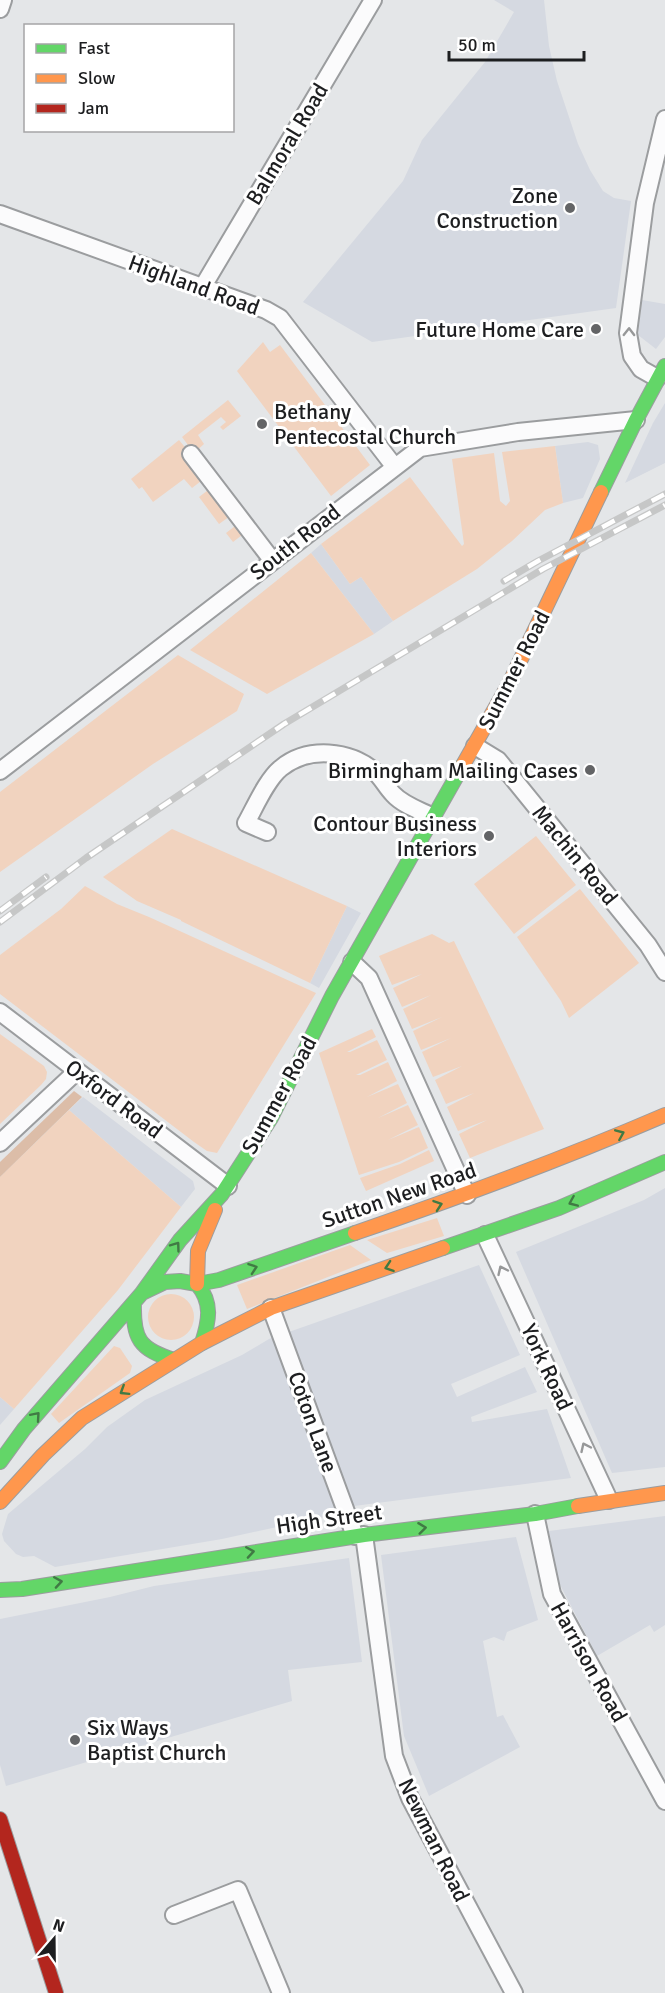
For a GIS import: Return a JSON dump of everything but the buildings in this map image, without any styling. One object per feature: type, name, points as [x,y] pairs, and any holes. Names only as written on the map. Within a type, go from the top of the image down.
[{"type":"main road","name":"Summer Road","points":[[197,1284],[198,1251],[225,1190],[271,1118],[352,962],[510,684],[661,372]]},
{"type":"main road","name":"Sutton New Road","points":[[138,1298],[165,1282],[180,1281],[197,1284],[219,1280],[467,1195],[665,1115]]},
{"type":"main road","points":[[0,1502],[43,1455],[82,1418],[202,1343],[271,1308],[559,1208],[665,1162]]},
{"type":"main road","name":"Summer Road","points":[[0,1462],[24,1429],[138,1298],[180,1240],[225,1190]]},
{"type":"main road","points":[[197,1284],[205,1291],[209,1301],[210,1313],[202,1343]]},
{"type":"main road","points":[[138,1298],[133,1323],[138,1339],[144,1348],[152,1353],[174,1360]]},
{"type":"main road","name":"High Street","points":[[0,1590],[22,1589],[51,1582],[359,1536],[535,1514],[609,1500],[665,1493]]},
{"type":"main road","points":[[0,1819],[56,1993]]},
{"type":"street","points":[[0,9],[3,0]]},
{"type":"street","name":"Balmoral Road","points":[[202,288],[373,0]]},
{"type":"street","name":"Summer Road","points":[[661,372],[641,369],[632,356],[628,333],[645,203],[665,119]]},
{"type":"street","name":"Highland Road","points":[[0,214],[266,310],[280,318],[394,466]]},
{"type":"street","name":"South Road","points":[[0,771],[420,447],[518,432],[636,420]]},
{"type":"street","points":[[191,454],[272,560]]},
{"type":"street","name":"Machin Road","points":[[475,746],[498,760],[648,945],[665,972]]},
{"type":"street","points":[[267,832],[246,823],[264,790],[280,768],[298,758],[314,753],[336,754],[355,759],[375,772],[393,794],[404,803],[433,817]]},
{"type":"street","points":[[352,962],[369,978],[467,1195]]},
{"type":"street","name":"Oxford Road","points":[[0,1012],[225,1190]]},
{"type":"street","points":[[0,1143],[77,1071]]},
{"type":"street","name":"York Road","points":[[485,1235],[609,1500]]},
{"type":"street","name":"Coton Lane","points":[[271,1308],[359,1536]]},
{"type":"street","name":"Harrison Road","points":[[535,1514],[552,1594],[665,1801]]},
{"type":"street","name":"Newman Road","points":[[359,1536],[394,1756],[410,1798],[514,1993]]},
{"type":"street","points":[[174,1915],[238,1890],[281,1993]]},
{"type":"shaded area","points":[[494,0],[544,0],[549,46],[557,81],[578,144],[603,191],[614,198],[631,201],[616,308],[372,342],[303,302],[403,181],[422,140],[485,62],[514,12]]},
{"type":"shaded area","points":[[642,300],[665,304],[665,337],[656,349],[638,335]]},
{"type":"shaded area","points":[[263,342],[270,352],[280,345],[370,465],[331,496],[237,371]]},
{"type":"shaded area","points":[[228,400],[241,416],[223,430],[220,427],[226,422],[221,417],[198,435],[204,444],[194,453],[182,437]]},
{"type":"shaded area","points":[[665,403],[665,463],[625,483],[653,423]]},
{"type":"shaded area","points":[[179,440],[193,457],[205,478],[192,488],[184,479],[153,502],[142,487],[139,489],[131,479]]},
{"type":"shaded area","points":[[588,442],[598,445],[600,459],[583,498],[563,503],[555,446]]},
{"type":"shaded area","points":[[555,446],[563,503],[545,510],[477,569],[393,621],[361,577],[350,584],[321,544],[410,477],[462,546],[464,544],[452,459],[494,453],[500,501],[506,506],[510,501],[502,452]]},
{"type":"shaded area","points":[[212,487],[233,514],[219,524],[199,497]]},
{"type":"shaded area","points":[[239,523],[246,532],[233,542],[226,533]]},
{"type":"shaded area","points":[[321,544],[350,584],[361,577],[393,621],[374,634],[311,553]]},
{"type":"shaded area","points":[[311,553],[374,634],[267,694],[190,650]]},
{"type":"shaded area","points":[[178,655],[244,694],[237,711],[153,764],[0,872],[0,792]]},
{"type":"shaded area","points":[[172,829],[347,906],[310,983],[137,901],[103,877]]},
{"type":"shaded area","points":[[536,836],[576,885],[514,934],[474,884]]},
{"type":"shaded area","points":[[85,886],[117,904],[316,993],[217,1153],[207,1151],[194,1142],[0,994],[0,955],[61,909]]},
{"type":"shaded area","points":[[580,889],[639,963],[569,1018],[561,1001],[517,937]]},
{"type":"shaded area","points":[[347,906],[361,913],[319,988],[310,983]]},
{"type":"shaded area","points":[[432,934],[449,943],[454,941],[544,1129],[470,1158],[459,1134],[487,1120],[458,1131],[447,1107],[474,1093],[446,1104],[435,1080],[462,1066],[433,1077],[422,1052],[451,1038],[421,1050],[413,1031],[442,1017],[412,1029],[403,1009],[431,995],[402,1007],[393,988],[422,974],[392,985],[379,956]]},
{"type":"shaded area","points":[[372,1029],[376,1037],[347,1052],[377,1040],[387,1060],[356,1075],[388,1062],[397,1081],[367,1097],[398,1084],[407,1103],[378,1118],[408,1105],[418,1125],[388,1140],[419,1127],[428,1148],[399,1162],[359,1175],[319,1053]]},
{"type":"shaded area","points":[[0,1034],[44,1066],[47,1072],[46,1079],[41,1085],[0,1124]]},
{"type":"shaded area","points":[[74,1091],[82,1097],[0,1177],[0,1162]]},
{"type":"shaded area","points":[[83,1097],[193,1181],[195,1189],[181,1207],[69,1110]]},
{"type":"shaded area","points":[[69,1110],[181,1207],[118,1290],[14,1409],[0,1397],[0,1177]]},
{"type":"shaded area","points":[[429,1150],[434,1161],[366,1191],[360,1178],[400,1164]]},
{"type":"shaded area","points":[[665,1188],[665,1467],[612,1473],[516,1252],[644,1200]]},
{"type":"shaded area","points":[[437,1218],[444,1236],[387,1253],[367,1240]]},
{"type":"shaded area","points":[[350,1245],[371,1260],[247,1309],[237,1285]]},
{"type":"shaded area","points":[[479,1265],[520,1355],[451,1384],[457,1397],[525,1367],[537,1392],[471,1417],[472,1422],[547,1409],[571,1478],[354,1506],[337,1514],[222,1539],[55,1567],[34,1556],[23,1557],[16,1554],[4,1541],[2,1534],[8,1514],[85,1449],[107,1427],[145,1400],[242,1355],[269,1339]]},
{"type":"shaded area","points":[[171,1294],[180,1295],[188,1300],[193,1308],[193,1326],[188,1334],[180,1339],[171,1340],[162,1339],[154,1334],[149,1326],[148,1317],[149,1308],[154,1300],[162,1295]]},
{"type":"shaded area","points":[[114,1346],[120,1348],[132,1366],[130,1373],[59,1423],[51,1414]]},
{"type":"shaded area","points":[[0,1397],[14,1409],[0,1425]]},
{"type":"shaded area","points":[[665,1516],[665,1625],[654,1632],[650,1625],[597,1656],[556,1577],[549,1531]]},
{"type":"shaded area","points":[[516,1537],[538,1620],[507,1632],[504,1641],[494,1637],[483,1641],[497,1717],[503,1715],[520,1747],[429,1796],[404,1736],[381,1555]]},
{"type":"shaded area","points":[[349,1558],[362,1662],[288,1670],[292,1701],[6,1786],[0,1765],[0,1619],[154,1586]]},
{"type":"railway","points":[[504,581],[665,494]]},
{"type":"railway","points":[[0,922],[86,858],[284,724],[543,569],[665,505]]},
{"type":"railway","points":[[0,911],[46,877]]},
{"type":"traffic: fast","points":[[601,492],[665,366]]},
{"type":"traffic: fast","points":[[142,1293],[180,1240],[222,1194],[271,1118],[332,996],[463,765]]},
{"type":"traffic: fast","points":[[443,1248],[559,1208],[665,1162]]},
{"type":"traffic: fast","points":[[0,1462],[24,1429],[142,1293],[165,1282],[180,1281],[197,1284],[219,1280],[355,1233]]},
{"type":"traffic: fast","points":[[197,1284],[206,1298],[208,1312],[202,1343]]},
{"type":"traffic: fast","points":[[134,1303],[135,1326],[140,1341],[153,1352],[174,1360]]},
{"type":"traffic: fast","points":[[0,1590],[22,1589],[364,1535],[535,1514],[578,1506]]},
{"type":"traffic: slow","points":[[463,765],[509,684],[601,492]]},
{"type":"traffic: slow","points":[[355,1233],[511,1177],[665,1115]]},
{"type":"traffic: slow","points":[[197,1284],[198,1251],[215,1210]]},
{"type":"traffic: slow","points":[[0,1502],[43,1455],[82,1418],[202,1343],[271,1308],[443,1248]]},
{"type":"traffic: slow","points":[[578,1506],[665,1493]]},
{"type":"traffic: jam","points":[[0,1819],[56,1993]]},
{"type":"place","name":"Zone Construction","points":[[570,208]]},
{"type":"place","name":"Future Home Care","points":[[596,329]]},
{"type":"place","name":"Bethany Pentecostal Church","points":[[262,424]]},
{"type":"place","name":"Birmingham Mailing Cases","points":[[590,770]]},
{"type":"place","name":"Contour Business Interiors","points":[[489,836]]},
{"type":"place","name":"Six Ways Baptist Church","points":[[75,1740]]}]
